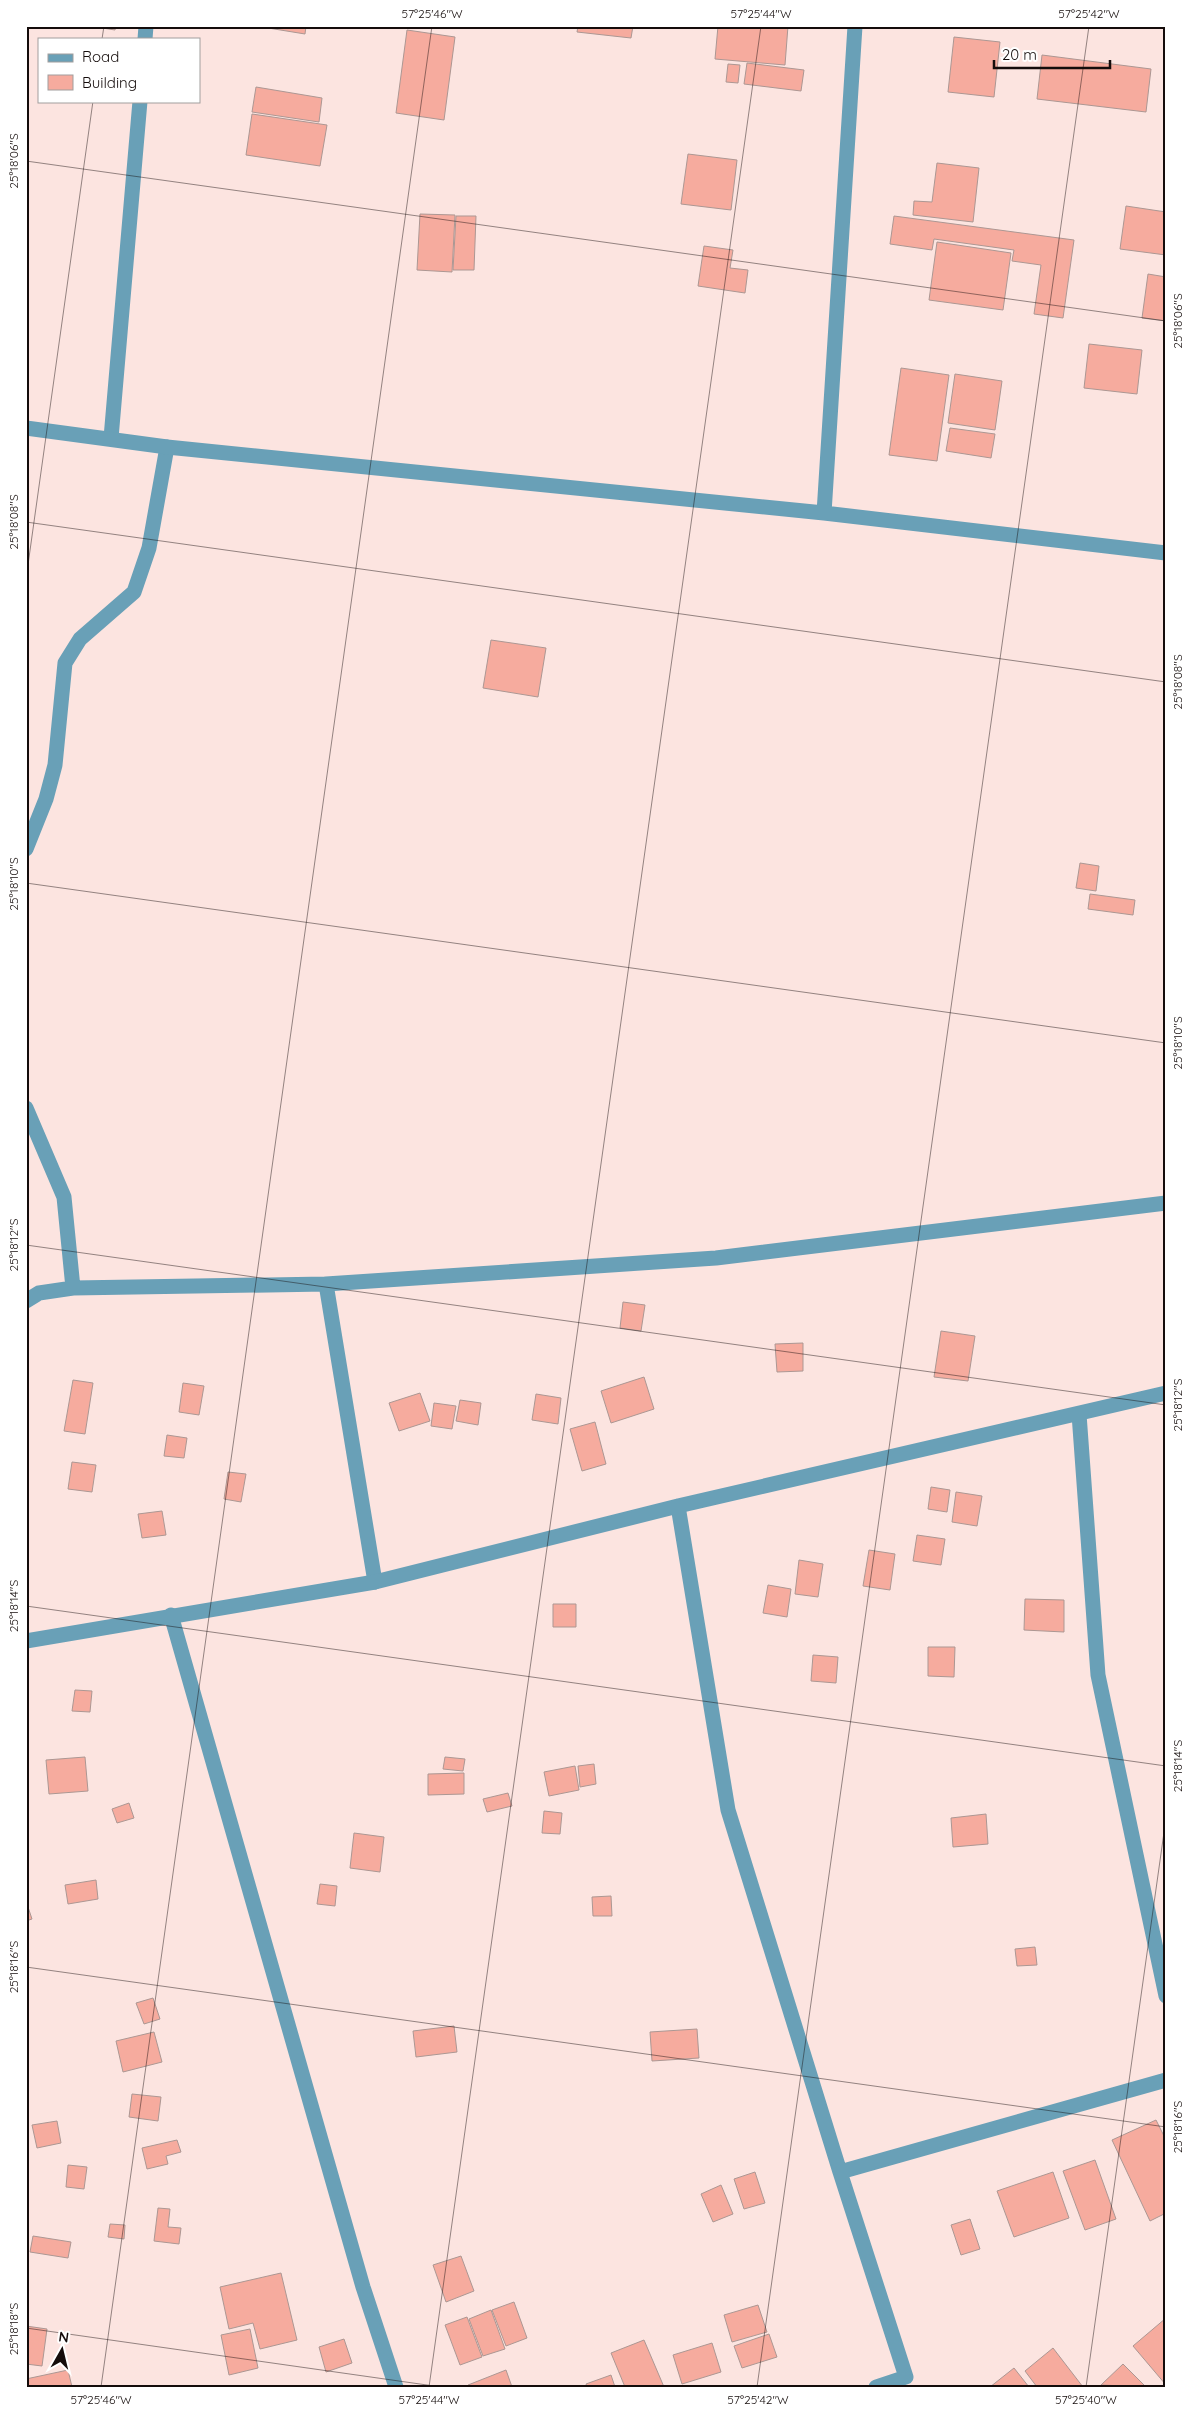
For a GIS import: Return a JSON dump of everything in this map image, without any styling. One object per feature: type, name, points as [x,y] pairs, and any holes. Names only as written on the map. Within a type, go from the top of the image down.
[{"type":"street","points":[[824,513],[855,26]]},
{"type":"street","points":[[111,438],[140,102]]},
{"type":"street","points":[[26,428],[167,447],[824,513],[1166,553]]},
{"type":"street","points":[[26,849],[46,798],[55,765],[65,663],[80,639],[134,592],[149,548],[167,447]]},
{"type":"street","points":[[26,1108],[64,1197],[73,1288]]},
{"type":"street","points":[[26,1301],[39,1293],[73,1288],[326,1284],[716,1258],[1166,1203]]},
{"type":"street","points":[[326,1284],[375,1582]]},
{"type":"street","points":[[26,1641],[375,1582],[678,1506],[1166,1393]]},
{"type":"street","points":[[1079,1414],[1098,1675],[1166,1996]]},
{"type":"street","points":[[678,1506],[728,1810],[840,2172],[910,2382],[876,2387]]},
{"type":"street","points":[[171,1615],[363,2287],[396,2387]]},
{"type":"street","points":[[840,2172],[1166,2080]]},
{"type":"building","points":[[90,26],[116,26],[115,30]]},
{"type":"building","points":[[256,26],[306,26],[305,34]]},
{"type":"building","points":[[578,26],[633,26],[631,38],[577,32]]},
{"type":"building","points":[[718,26],[788,26],[785,65],[715,59]]},
{"type":"building","points":[[407,30],[455,37],[444,120],[396,113]]},
{"type":"building","points":[[954,37],[1000,42],[994,97],[948,92]]},
{"type":"building","points":[[1042,55],[1151,69],[1146,112],[1037,99]]},
{"type":"building","points":[[747,63],[804,70],[801,91],[744,84]]},
{"type":"building","points":[[728,64],[740,65],[738,83],[726,82]]},
{"type":"building","points":[[256,87],[322,98],[319,122],[252,112]]},
{"type":"building","points":[[252,114],[327,125],[320,166],[246,155]]},
{"type":"building","points":[[688,154],[737,160],[731,210],[681,204]]},
{"type":"building","points":[[937,163],[979,168],[973,222],[913,215],[914,201],[932,202]]},
{"type":"building","points":[[1126,206],[1166,212],[1166,255],[1120,249]]},
{"type":"building","points":[[420,214],[455,215],[452,272],[417,270]]},
{"type":"building","points":[[456,216],[476,216],[474,270],[453,270]]},
{"type":"building","points":[[894,216],[1074,240],[1063,318],[1034,314],[1041,265],[1012,261],[1014,250],[934,239],[932,250],[890,244]]},
{"type":"building","points":[[937,242],[1011,253],[1003,310],[929,300]]},
{"type":"building","points":[[704,246],[733,250],[730,268],[748,270],[745,293],[698,286]]},
{"type":"building","points":[[1148,274],[1166,277],[1166,321],[1142,318]]},
{"type":"building","points":[[1089,344],[1142,350],[1137,394],[1084,388]]},
{"type":"building","points":[[901,368],[949,375],[937,461],[889,455]]},
{"type":"building","points":[[955,374],[1002,381],[995,430],[948,423]]},
{"type":"building","points":[[950,428],[995,434],[991,458],[946,451]]},
{"type":"building","points":[[491,640],[546,648],[538,697],[483,688]]},
{"type":"building","points":[[1080,863],[1099,866],[1096,891],[1076,888]]},
{"type":"building","points":[[1090,894],[1135,900],[1133,915],[1088,909]]},
{"type":"building","points":[[623,1302],[645,1305],[641,1331],[620,1328]]},
{"type":"building","points":[[941,1331],[975,1336],[968,1381],[934,1377]]},
{"type":"building","points":[[803,1343],[803,1371],[777,1372],[775,1344]]},
{"type":"building","points":[[644,1377],[654,1409],[611,1423],[601,1391]]},
{"type":"building","points":[[73,1380],[93,1383],[85,1434],[64,1431]]},
{"type":"building","points":[[183,1383],[204,1386],[199,1415],[179,1412]]},
{"type":"building","points":[[420,1393],[430,1421],[399,1431],[389,1403]]},
{"type":"building","points":[[536,1394],[561,1398],[558,1424],[532,1420]]},
{"type":"building","points":[[460,1400],[481,1403],[478,1425],[456,1421]]},
{"type":"building","points":[[434,1403],[456,1406],[452,1429],[431,1426]]},
{"type":"building","points":[[595,1422],[606,1464],[582,1471],[570,1429]]},
{"type":"building","points":[[167,1435],[187,1438],[184,1458],[164,1456]]},
{"type":"building","points":[[72,1462],[96,1465],[92,1492],[68,1489]]},
{"type":"building","points":[[228,1472],[246,1474],[241,1502],[224,1499]]},
{"type":"building","points":[[931,1487],[950,1490],[947,1512],[928,1509]]},
{"type":"building","points":[[956,1492],[982,1496],[977,1526],[952,1522]]},
{"type":"building","points":[[162,1511],[166,1535],[142,1538],[138,1514]]},
{"type":"building","points":[[917,1535],[945,1539],[941,1565],[913,1561]]},
{"type":"building","points":[[869,1550],[895,1554],[890,1590],[863,1586]]},
{"type":"building","points":[[799,1560],[823,1564],[818,1597],[795,1594]]},
{"type":"building","points":[[768,1585],[791,1589],[787,1617],[763,1613]]},
{"type":"building","points":[[1025,1599],[1064,1600],[1064,1632],[1024,1630]]},
{"type":"building","points":[[553,1604],[576,1604],[576,1627],[553,1627]]},
{"type":"building","points":[[928,1647],[955,1647],[954,1677],[928,1676]]},
{"type":"building","points":[[813,1655],[838,1657],[836,1683],[811,1681]]},
{"type":"building","points":[[75,1690],[92,1691],[90,1712],[72,1711]]},
{"type":"building","points":[[85,1757],[88,1791],[49,1794],[46,1760]]},
{"type":"building","points":[[445,1757],[465,1759],[463,1771],[443,1769]]},
{"type":"building","points":[[594,1764],[596,1784],[580,1787],[578,1766]]},
{"type":"building","points":[[575,1766],[579,1790],[549,1796],[544,1772]]},
{"type":"building","points":[[464,1773],[464,1794],[428,1795],[428,1774]]},
{"type":"building","points":[[508,1793],[512,1806],[487,1812],[483,1799]]},
{"type":"building","points":[[129,1803],[134,1818],[117,1823],[112,1809]]},
{"type":"building","points":[[544,1811],[562,1813],[560,1834],[542,1833]]},
{"type":"building","points":[[986,1814],[988,1844],[953,1847],[951,1818]]},
{"type":"building","points":[[354,1833],[384,1837],[380,1872],[350,1868]]},
{"type":"building","points":[[96,1880],[98,1899],[68,1904],[65,1885]]},
{"type":"building","points":[[320,1884],[337,1886],[335,1906],[317,1904]]},
{"type":"building","points":[[611,1896],[612,1916],[593,1916],[592,1897]]},
{"type":"building","points":[[26,1901],[32,1919],[26,1921]]},
{"type":"building","points":[[1035,1947],[1037,1965],[1017,1966],[1015,1949]]},
{"type":"building","points":[[153,1998],[160,2019],[144,2024],[136,2003]]},
{"type":"building","points":[[454,2026],[457,2052],[416,2057],[413,2031]]},
{"type":"building","points":[[697,2029],[699,2058],[652,2061],[650,2032]]},
{"type":"building","points":[[154,2032],[162,2062],[123,2072],[116,2041]]},
{"type":"building","points":[[132,2094],[161,2097],[158,2121],[129,2117]]},
{"type":"building","points":[[1156,2120],[1166,2140],[1166,2213],[1150,2221],[1112,2140]]},
{"type":"building","points":[[57,2121],[61,2143],[37,2148],[32,2125]]},
{"type":"building","points":[[177,2140],[181,2152],[166,2156],[168,2164],[147,2169],[142,2148]]},
{"type":"building","points":[[1095,2160],[1116,2219],[1085,2230],[1063,2171]]},
{"type":"building","points":[[68,2165],[87,2167],[84,2189],[66,2187]]},
{"type":"building","points":[[755,2172],[765,2203],[744,2209],[734,2179]]},
{"type":"building","points":[[1053,2172],[1069,2218],[1014,2237],[997,2191]]},
{"type":"building","points":[[721,2185],[733,2214],[713,2222],[701,2194]]},
{"type":"building","points":[[158,2208],[170,2209],[168,2227],[181,2228],[179,2244],[154,2241]]},
{"type":"building","points":[[970,2219],[980,2249],[961,2255],[951,2225]]},
{"type":"building","points":[[110,2224],[125,2225],[124,2239],[108,2237]]},
{"type":"building","points":[[33,2236],[71,2242],[68,2258],[30,2252]]},
{"type":"building","points":[[461,2256],[474,2291],[446,2302],[433,2265]]},
{"type":"building","points":[[281,2273],[297,2340],[260,2349],[253,2323],[229,2329],[220,2287]]},
{"type":"building","points":[[514,2302],[527,2338],[506,2346],[492,2310]]},
{"type":"building","points":[[758,2305],[767,2332],[732,2342],[724,2315]]},
{"type":"building","points":[[491,2310],[505,2349],[483,2356],[469,2319]]},
{"type":"building","points":[[467,2317],[482,2357],[460,2365],[445,2325]]},
{"type":"building","points":[[1166,2318],[1166,2385],[1133,2346]]},
{"type":"building","points":[[26,2326],[47,2329],[42,2366],[26,2364]]},
{"type":"building","points":[[250,2329],[258,2368],[229,2375],[221,2335]]},
{"type":"building","points":[[769,2334],[777,2357],[742,2368],[734,2346]]},
{"type":"building","points":[[344,2339],[352,2363],[326,2372],[319,2347]]},
{"type":"building","points":[[644,2340],[664,2387],[625,2387],[611,2353]]},
{"type":"building","points":[[712,2343],[721,2372],[682,2384],[673,2355]]},
{"type":"building","points":[[1053,2348],[1083,2387],[1037,2387],[1025,2371]]},
{"type":"building","points":[[1123,2364],[1146,2387],[1101,2385]]},
{"type":"building","points":[[1014,2368],[1029,2387],[990,2387]]},
{"type":"building","points":[[68,2370],[72,2387],[26,2387],[26,2379]]},
{"type":"building","points":[[506,2370],[512,2387],[468,2387],[468,2385]]},
{"type":"building","points":[[611,2375],[615,2387],[587,2387],[586,2384]]}]
